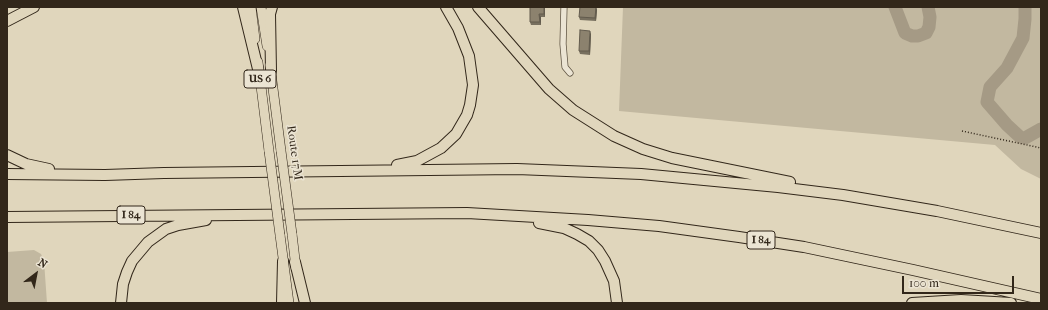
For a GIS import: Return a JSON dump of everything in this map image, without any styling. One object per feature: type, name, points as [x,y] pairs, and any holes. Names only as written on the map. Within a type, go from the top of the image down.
[{"type":"highway","points":[[7,22],[34,7]]},
{"type":"highway","points":[[243,7],[258,69]]},
{"type":"highway","points":[[270,71],[270,14],[272,7]]},
{"type":"highway","points":[[353,171],[417,161],[441,148],[456,134],[462,125],[470,105],[472,95],[472,70],[465,42],[446,7]]},
{"type":"highway","points":[[478,7],[548,89],[573,110],[614,136],[643,149],[672,158],[862,198],[937,211],[1041,233]]},
{"type":"highway","points":[[7,155],[26,164],[40,168],[105,175]]},
{"type":"highway","points":[[7,174],[105,175],[517,169],[641,174],[778,187],[862,198]]},
{"type":"highway","points":[[121,303],[123,284],[132,261],[156,235],[172,227],[190,222],[256,214]]},
{"type":"highway","name":"I 84","points":[[7,217],[256,214],[477,214],[588,220],[658,226],[739,237],[867,260],[1041,299]]},
{"type":"highway","points":[[477,214],[551,224],[578,234],[598,250],[605,261],[614,281],[618,303]]},
{"type":"highway","points":[[282,303],[283,261]]},
{"type":"highway","points":[[295,262],[305,303]]},
{"type":"highway","points":[[912,303],[961,300],[1011,303]]},
{"type":"main road","name":"Route 17M","points":[[251,7],[289,303]]},
{"type":"main road","name":"Route 17M","points":[[261,7],[300,303]]},
{"type":"street","points":[[564,7],[563,44],[565,67],[570,73]]},
{"type":"path","points":[[962,131],[1041,148]]},
{"type":"shaded area","points":[[623,7],[1041,7],[1041,179],[1021,169],[995,145],[619,111]]},
{"type":"shaded area","points":[[34,250],[41,254],[44,261],[47,303],[7,303],[7,252]]},
{"type":"building","points":[[530,7],[544,7],[544,14],[539,14],[540,22],[530,22]]},
{"type":"building","points":[[580,7],[596,7],[595,18],[579,17]]},
{"type":"building","points":[[580,30],[590,31],[589,51],[579,51]]},
{"type":"waterway","points":[[895,7],[905,33],[912,36],[918,36],[926,33],[929,27],[930,17],[928,7]]},
{"type":"waterway","points":[[1025,7],[1023,38],[1007,68],[990,87],[987,102],[1007,125],[1020,137],[1025,138],[1041,129]]}]
